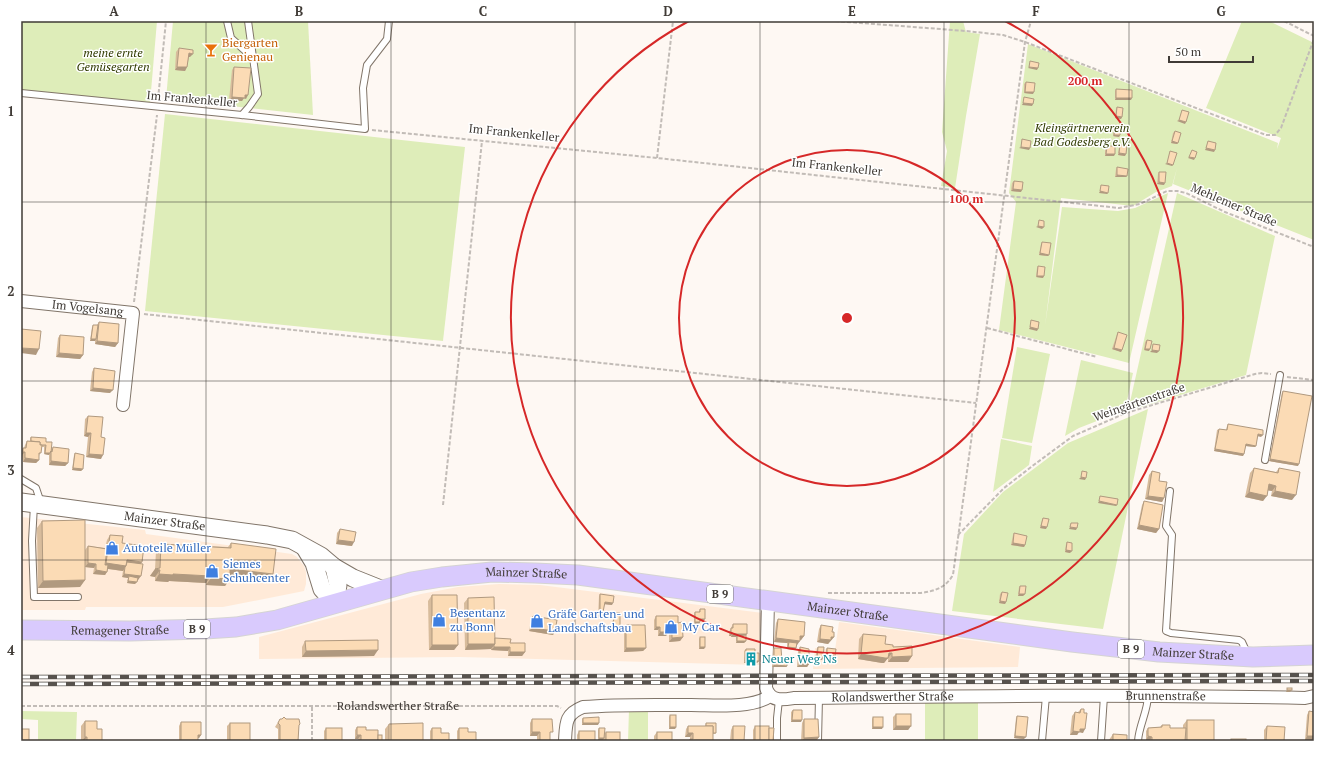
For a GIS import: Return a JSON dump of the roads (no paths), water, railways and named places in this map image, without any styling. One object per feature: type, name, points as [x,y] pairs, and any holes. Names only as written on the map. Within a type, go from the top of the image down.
[{"type":"main road","name":"Mainzer Straße","points":[[32,503],[267,534],[289,539],[321,556],[334,567],[353,578],[383,590]]},
{"type":"main road","points":[[305,548],[314,563],[322,589],[335,603]]},
{"type":"main road","points":[[334,567],[338,585],[335,603]]},
{"type":"main road","name":"Mainzer Straße","points":[[335,603],[411,582],[442,577],[492,572],[535,572],[578,575],[1072,642],[1160,652],[1248,656],[1314,656]]},
{"type":"main road","name":"Remagener Straße","points":[[21,630],[137,631],[236,627],[277,620],[335,603]]},
{"type":"street","name":"Im Vogelsang","points":[[21,301],[133,313],[123,405]]},
{"type":"street","points":[[768,600],[766,688],[774,698]]},
{"type":"street","name":"Rolandswerther Straße","points":[[565,741],[566,725],[571,713],[583,706],[746,704],[774,698],[1017,696]]},
{"type":"street","name":"Brunnenstraße","points":[[1017,696],[1305,698],[1314,696]]},
{"type":"lane","points":[[226,21],[231,38],[253,58]]},
{"type":"lane","points":[[242,115],[258,94],[248,21]]},
{"type":"lane","name":"Im Frankenkeller","points":[[21,93],[365,129],[363,88],[367,65],[387,39],[389,21]]},
{"type":"lane","points":[[1264,460],[1280,375]]},
{"type":"lane","points":[[21,479],[36,488],[32,503],[34,597],[78,597]]},
{"type":"lane","points":[[1170,491],[1166,526],[1172,535],[1166,631],[1171,633],[1239,640],[1242,642],[1248,656]]},
{"type":"lane","points":[[1042,741],[1046,696]]},
{"type":"lane","points":[[1101,741],[1104,696]]},
{"type":"lane","points":[[1138,741],[1139,732],[1148,702],[1148,696]]},
{"type":"lane","points":[[774,698],[777,718],[777,741]]},
{"type":"lane","points":[[818,741],[819,698]]},
{"type":"railway","points":[[21,677],[1314,675]]},
{"type":"railway","points":[[21,684],[1314,681]]},
{"type":"place","name":"Biergarten Genienau","points":[[211,50]]},
{"type":"place","name":"Autoteile Müller","points":[[112,548]]},
{"type":"place","name":"Siemes Schuhcenter","points":[[212,571]]},
{"type":"place","name":"Besentanz zu Bonn","points":[[439,620]]},
{"type":"place","name":"Gräfe Garten- und Landschaftsbau","points":[[537,621]]},
{"type":"place","name":"My Car","points":[[671,627]]},
{"type":"place","name":"Neuer Weg Ns","points":[[751,659]]},
{"type":"park label","name":"meine ernte Gemüsegarten","points":[[113,60]]},
{"type":"park label","name":"Kleingärtnerverein Bad Godesberg e.V.","points":[[1082,135]]}]
